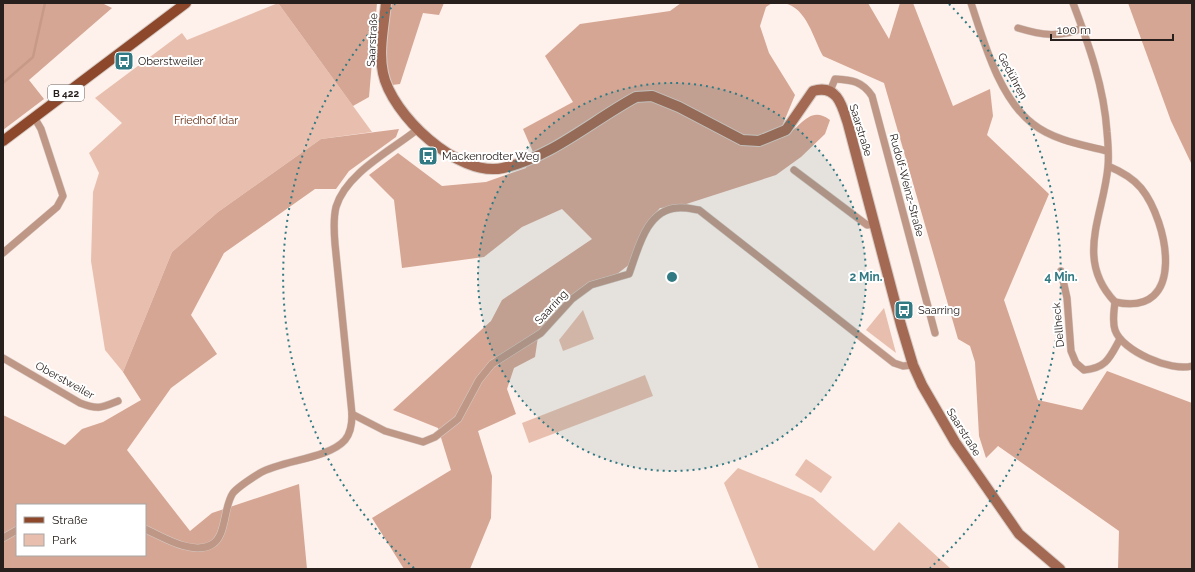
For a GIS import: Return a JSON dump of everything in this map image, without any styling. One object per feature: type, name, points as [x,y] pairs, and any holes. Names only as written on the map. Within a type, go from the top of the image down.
[{"type":"main road","name":"B 422","points":[[3,140],[186,3]]},
{"type":"street","name":"Saarstraße","points":[[386,3],[382,41],[383,73],[394,98],[418,129],[439,147],[468,164],[486,169],[502,168],[520,163],[548,150],[636,97],[652,96],[679,107],[742,140],[759,141],[786,130],[813,91],[821,89],[830,91],[837,97],[843,108],[913,365],[922,385],[955,442],[1019,534],[1060,569]]},
{"type":"street","name":"Gedühren","points":[[971,3],[986,47],[1014,106],[1033,124],[1058,137],[1083,146],[1107,151]]},
{"type":"street","points":[[1072,3],[1082,28],[1103,93],[1108,134],[1108,166],[1096,222],[1093,255],[1101,281],[1116,302],[1114,320],[1115,330],[1120,339],[1140,354],[1174,366],[1192,366]]},
{"type":"street","points":[[1018,28],[1038,35],[1060,35],[1082,28]]},
{"type":"street","name":"Rudolf-Weinz-Straße","points":[[830,91],[835,79],[848,80],[858,82],[867,88],[872,96],[935,333]]},
{"type":"street","points":[[3,253],[57,207],[63,196],[41,129],[34,117]]},
{"type":"street","points":[[146,529],[188,547],[204,548],[213,544],[221,535],[225,509],[233,492],[271,468],[330,451],[338,446],[349,433],[352,414],[334,244],[334,216],[336,207],[340,196],[353,179],[418,129]]},
{"type":"street","points":[[1108,166],[1130,177],[1148,198],[1157,218],[1166,262],[1166,273],[1163,285],[1150,298],[1133,304],[1116,302]]},
{"type":"street","points":[[794,170],[868,225],[874,224]]},
{"type":"street","name":"Saarring","points":[[352,414],[385,430],[423,442],[435,437],[458,419],[479,380],[492,364],[541,333],[572,299],[591,285],[628,274],[648,225],[658,214],[678,208],[698,210],[894,363],[903,366],[913,365]]},
{"type":"street","name":"Dellheck","points":[[1060,271],[1067,298],[1071,351],[1076,363],[1084,370],[1097,369],[1108,360],[1120,339]]},
{"type":"street","name":"Oberstweiler","points":[[3,358],[80,403],[94,409],[102,408],[118,401]]},
{"type":"street","points":[[3,538],[16,531]]},
{"type":"green space","name":"Friedhof Idar","points":[[278,3],[372,132],[321,139],[218,212],[172,252],[123,372],[105,350],[91,261],[93,192],[99,173],[89,153],[122,123],[95,98],[182,33],[187,40]]},
{"type":"green space","points":[[884,308],[896,353],[866,330]]},
{"type":"green space","points":[[583,310],[594,339],[563,351],[559,340]]},
{"type":"green space","points":[[645,375],[653,396],[529,443],[522,423]]},
{"type":"green space","points":[[806,459],[832,477],[821,493],[795,475]]},
{"type":"green space","points":[[738,468],[813,498],[874,551],[899,522],[951,569],[759,569],[724,483]]},
{"type":"shaded area","points":[[3,3],[102,3],[112,8],[29,80],[44,99],[3,130]]},
{"type":"shaded area","points":[[278,3],[377,3],[369,97],[353,106]]},
{"type":"shaded area","points":[[389,3],[444,3],[439,15],[423,13],[400,84],[392,85],[384,62]]},
{"type":"shaded area","points":[[681,3],[772,3],[766,7],[760,26],[769,53],[795,95],[783,124],[783,136],[795,129],[810,116],[816,115],[830,120],[825,134],[801,157],[776,175],[677,207],[660,208],[646,224],[630,264],[617,274],[589,282],[539,330],[535,357],[514,368],[507,389],[516,414],[478,431],[492,476],[491,518],[470,569],[404,569],[372,518],[451,470],[438,428],[393,410],[491,321],[502,300],[592,239],[562,209],[522,227],[484,257],[402,268],[394,200],[369,175],[398,153],[442,186],[486,182],[526,168],[533,152],[523,129],[573,102],[545,56],[580,24],[670,11]]},
{"type":"shaded area","points":[[784,3],[868,3],[889,39],[900,3],[913,3],[953,106],[990,89],[993,116],[987,135],[1049,194],[1004,300],[1038,400],[1082,410],[1107,371],[1192,403],[1192,569],[1118,569],[1119,531],[998,446],[986,458],[979,436],[975,362],[970,346],[958,339],[884,83],[823,56],[804,17],[792,6]]},
{"type":"shaded area","points":[[1128,3],[1192,3],[1192,165],[1171,121]]},
{"type":"shaded area","points":[[399,129],[396,137],[349,171],[336,189],[315,189],[224,253],[191,315],[217,354],[171,388],[127,450],[190,531],[212,513],[299,484],[307,569],[3,569],[3,415],[65,445],[82,429],[103,422],[141,400],[123,372],[172,252],[218,212],[321,139]]},
{"type":"waterway","points":[[3,83],[33,57],[45,3]]},
{"type":"place","name":"Oberstweiler","points":[[124,61]]},
{"type":"place","name":"Mackenrodter Weg","points":[[428,156]]},
{"type":"place","name":"Saarring","points":[[904,310]]}]
